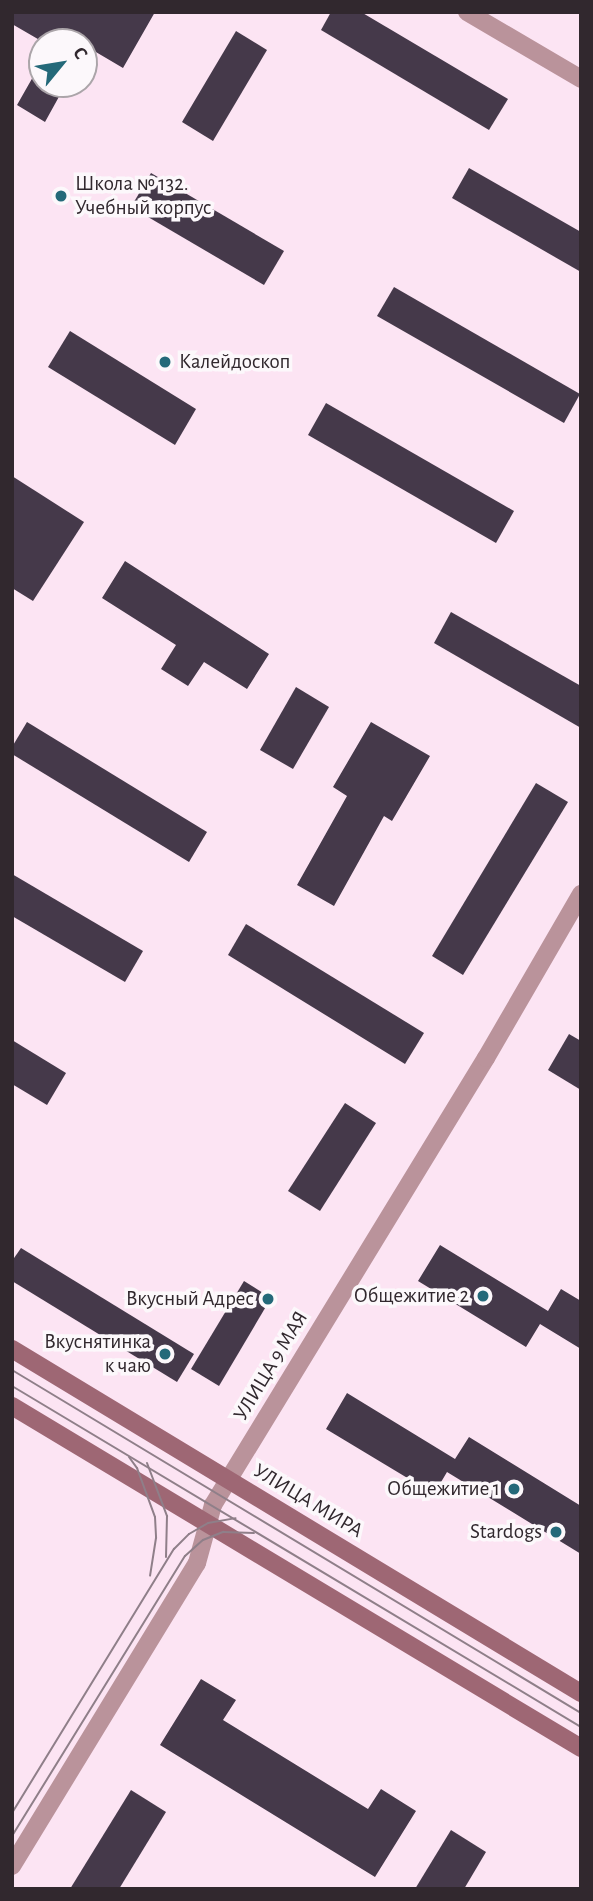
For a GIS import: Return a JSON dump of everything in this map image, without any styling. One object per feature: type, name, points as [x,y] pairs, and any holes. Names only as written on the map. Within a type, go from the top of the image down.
[{"type":"main road","name":"УЛИЦА МИРА","points":[[12,1349],[581,1693]]},
{"type":"main road","points":[[12,1406],[581,1748]]},
{"type":"street","points":[[467,12],[581,79]]},
{"type":"street","name":"УЛИЦА 9 МАЯ","points":[[12,1866],[197,1563],[213,1505],[486,1058],[581,894]]},
{"type":"building","points":[[12,12],[155,12],[123,68],[98,53],[98,28],[28,28],[28,33],[12,24]]},
{"type":"building","points":[[331,12],[361,12],[508,99],[489,130],[321,30]]},
{"type":"building","points":[[236,31],[267,50],[213,141],[182,122]]},
{"type":"building","points":[[28,86],[28,98],[58,98],[45,122],[17,105]]},
{"type":"building","points":[[469,168],[581,232],[581,272],[452,198]]},
{"type":"building","points":[[151,173],[284,251],[264,285],[131,207]]},
{"type":"building","points":[[394,287],[580,394],[564,423],[377,316]]},
{"type":"building","points":[[70,331],[196,409],[175,445],[48,367]]},
{"type":"building","points":[[326,403],[514,511],[496,543],[308,435]]},
{"type":"building","points":[[12,476],[84,522],[33,601],[12,588]]},
{"type":"building","points":[[125,561],[269,654],[247,689],[204,662],[188,686],[161,669],[176,645],[102,598]]},
{"type":"building","points":[[451,612],[581,686],[581,728],[434,643]]},
{"type":"building","points":[[296,687],[329,707],[293,769],[260,750]]},
{"type":"building","points":[[27,722],[207,832],[189,862],[12,754],[12,747]]},
{"type":"building","points":[[371,722],[430,756],[392,821],[384,816],[334,906],[297,885],[347,796],[333,787]]},
{"type":"building","points":[[536,783],[568,802],[463,975],[432,956]]},
{"type":"building","points":[[12,874],[143,951],[125,982],[12,916]]},
{"type":"building","points":[[246,924],[424,1033],[405,1064],[228,955]]},
{"type":"building","points":[[569,1034],[581,1041],[581,1090],[548,1070]]},
{"type":"building","points":[[12,1040],[66,1073],[47,1105],[12,1084]]},
{"type":"building","points":[[345,1103],[376,1123],[320,1211],[288,1191]]},
{"type":"building","name":"Общежитие 2","points":[[440,1245],[548,1311],[561,1289],[581,1301],[581,1349],[540,1324],[526,1347],[418,1281]]},
{"type":"building","points":[[21,1248],[194,1354],[177,1382],[12,1281],[12,1261]]},
{"type":"building","points":[[244,1281],[271,1298],[219,1386],[191,1369]]},
{"type":"building","points":[[347,1393],[455,1459],[469,1437],[581,1506],[581,1554],[447,1472],[434,1494],[326,1429]]},
{"type":"building","points":[[201,1679],[236,1700],[223,1720],[368,1809],[381,1789],[416,1811],[375,1877],[160,1745]]},
{"type":"building","points":[[131,1790],[166,1812],[119,1889],[70,1889]]},
{"type":"building","points":[[451,1830],[486,1852],[464,1889],[415,1889]]},
{"type":"tram line","points":[[12,1370],[581,1713]]},
{"type":"tram line","points":[[12,1386],[581,1727]]},
{"type":"tram line","points":[[129,1457],[137,1468],[155,1517],[156,1538],[150,1576]]},
{"type":"tram line","points":[[147,1463],[167,1516],[166,1557]]},
{"type":"tram line","points":[[12,1813],[174,1549],[189,1534],[208,1523],[236,1518]]},
{"type":"tram line","points":[[12,1836],[185,1556],[203,1540],[223,1532],[254,1533]]},
{"type":"place","name":"Школа № 132. Учебный корпус","points":[[61,196]]},
{"type":"place","name":"Калейдоскоп","points":[[165,362]]},
{"type":"place","name":"Общежитие 2","points":[[483,1296]]},
{"type":"place","name":"Вкусный Адрес","points":[[268,1299]]},
{"type":"place","name":"Вкуснятинка к чаю","points":[[165,1354]]},
{"type":"place","name":"Общежитие 1","points":[[514,1489]]},
{"type":"place","name":"Stardogs","points":[[556,1532]]}]
